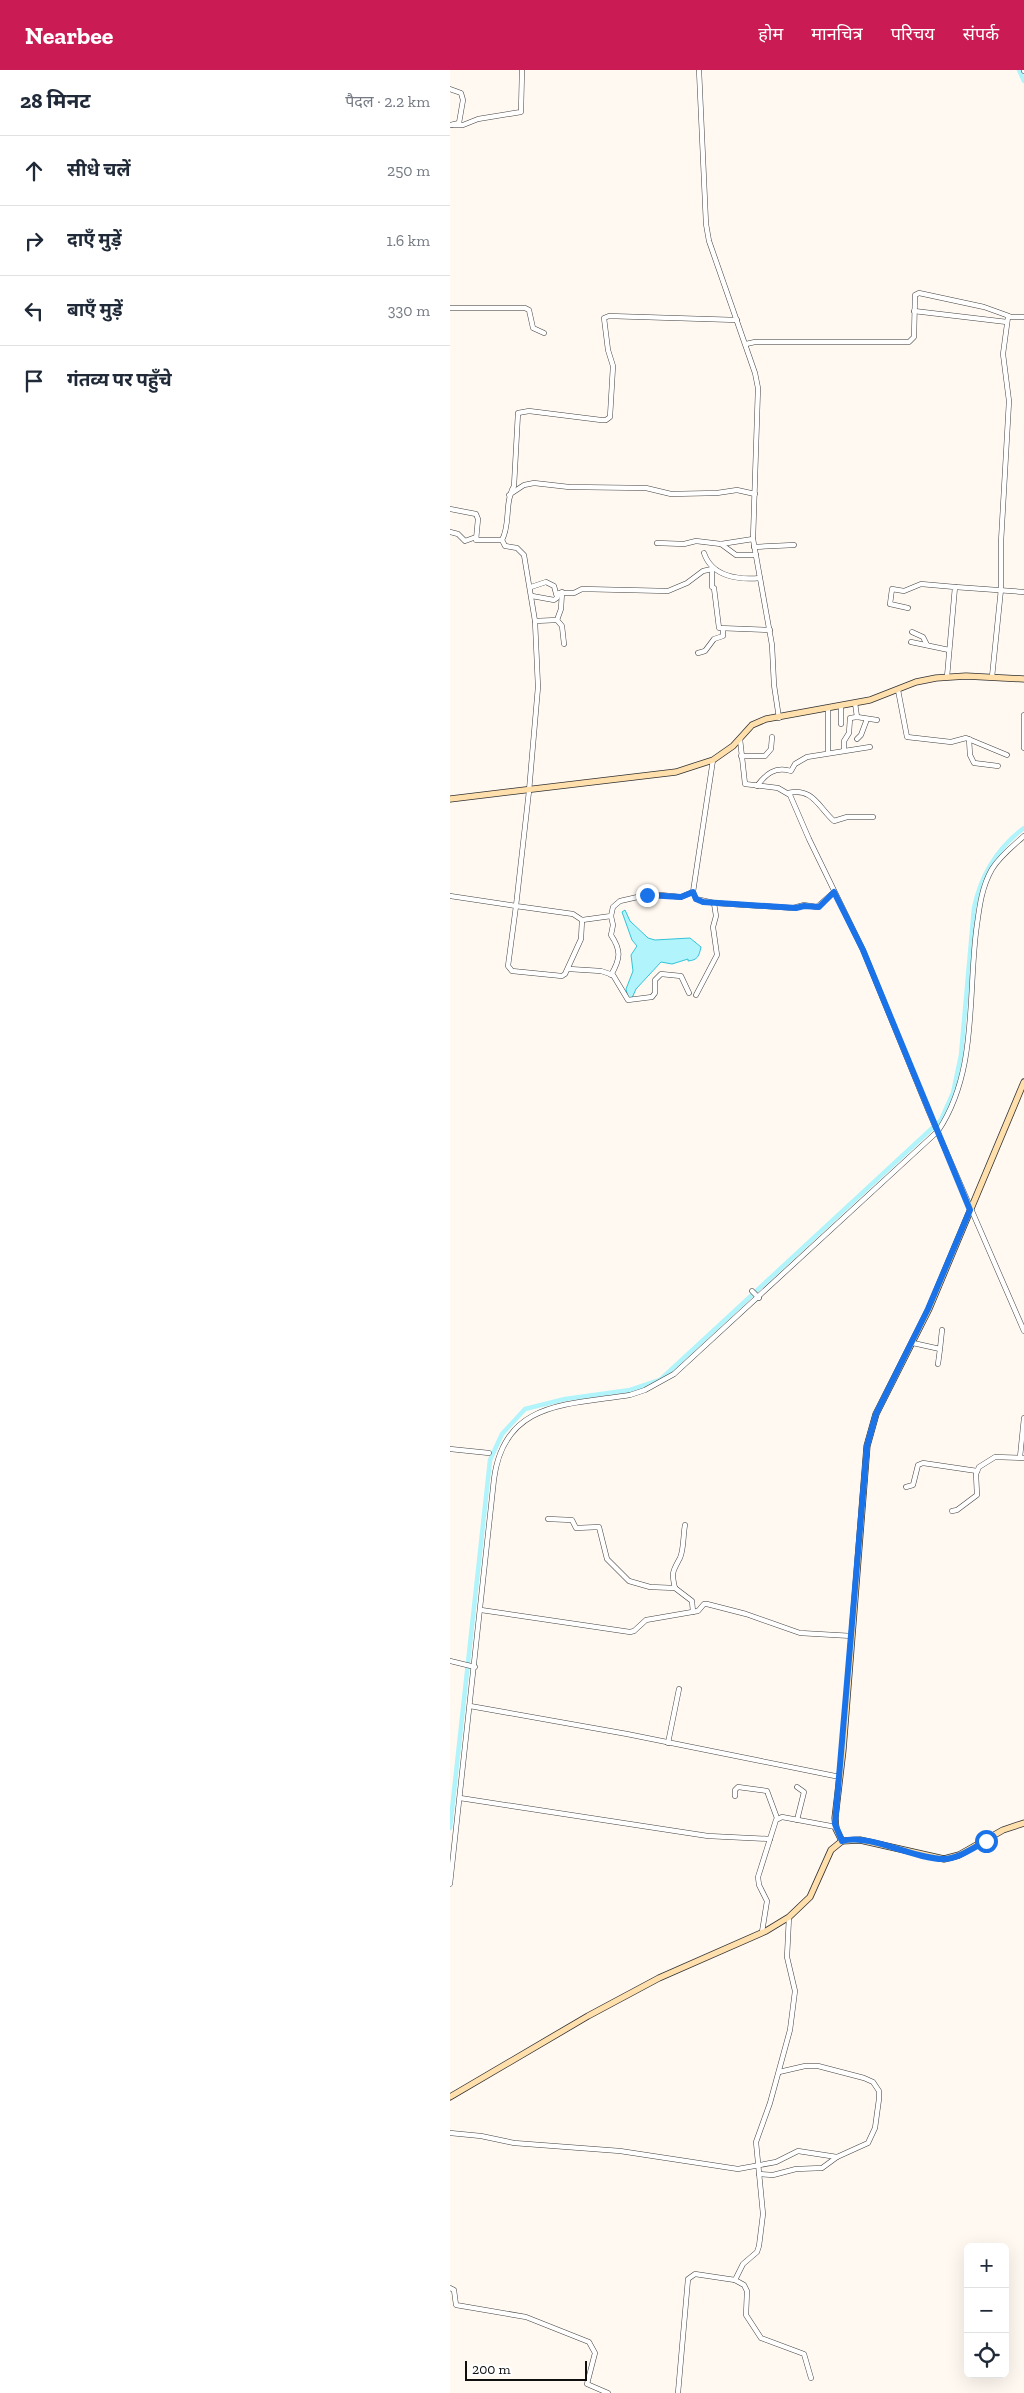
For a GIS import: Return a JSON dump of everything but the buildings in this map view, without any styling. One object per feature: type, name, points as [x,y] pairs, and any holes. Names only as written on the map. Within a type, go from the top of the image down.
[{"type":"street","points":[[452,125],[462,125],[478,119],[522,112],[522,70]]},
{"type":"street","points":[[699,70],[706,224],[709,241],[745,342],[758,388],[753,539],[770,630],[778,718]]},
{"type":"street","points":[[450,89],[461,93],[463,100],[459,123],[452,125]]},
{"type":"street","points":[[745,342],[909,342],[914,337],[915,295],[920,293],[984,307],[1009,316],[1024,317]]},
{"type":"street","points":[[450,308],[525,308],[529,310],[533,328],[544,333]]},
{"type":"street","points":[[914,311],[1007,322]]},
{"type":"street","points":[[582,920],[581,939],[569,969],[562,976],[510,970],[508,966],[529,791],[538,686],[535,621],[531,587],[522,553],[517,548],[505,546],[502,540],[509,516],[508,496],[514,486],[518,413],[530,412],[601,420],[609,419],[611,361],[604,326],[606,316],[737,320]]},
{"type":"street","points":[[992,677],[1001,589],[1001,542],[1009,401],[1003,362],[1009,316]]},
{"type":"street","points":[[508,496],[524,485],[534,482],[569,487],[646,488],[671,494],[717,493],[737,490],[755,494]]},
{"type":"street","points":[[450,509],[471,511],[476,514],[478,519],[476,540],[502,540]]},
{"type":"street","points":[[450,532],[458,534],[464,541],[476,537]]},
{"type":"street","points":[[658,543],[684,544],[696,541],[721,544],[753,539]]},
{"type":"street","points":[[721,544],[736,555],[756,555]]},
{"type":"street","points":[[754,546],[794,545]]},
{"type":"street","points":[[704,553],[712,568],[718,626],[724,629],[770,630]]},
{"type":"street","points":[[562,592],[574,593],[582,588],[668,591],[687,583],[703,571],[712,568],[727,576],[749,579],[760,578]]},
{"type":"street","points":[[531,587],[546,582],[554,586],[557,598]]},
{"type":"street","points":[[908,608],[890,604],[892,589],[904,591],[921,584],[1024,592]]},
{"type":"street","points":[[947,677],[955,587]]},
{"type":"street","points":[[532,596],[554,600],[562,592]]},
{"type":"street","points":[[557,620],[561,609],[562,592]]},
{"type":"street","points":[[535,621],[557,620]]},
{"type":"street","points":[[557,620],[562,626],[564,644]]},
{"type":"street","points":[[698,653],[706,651],[714,640],[723,636],[724,629]]},
{"type":"street","points":[[912,632],[923,637],[927,645]]},
{"type":"street","points":[[911,642],[949,650]]},
{"type":"street","points":[[450,799],[676,772],[713,760],[740,739],[756,723],[879,698],[925,680],[947,677],[1024,679]]},
{"type":"street","points":[[898,690],[906,737],[951,742],[969,739],[1007,755]]},
{"type":"street","points":[[855,703],[857,716]]},
{"type":"street","points":[[840,724],[841,706]]},
{"type":"street","points":[[828,709],[828,753]]},
{"type":"street","points":[[1024,715],[1024,748]]},
{"type":"street","points":[[844,750],[844,743],[849,733],[849,719],[857,716],[877,720]]},
{"type":"street","points":[[857,739],[861,735],[867,719]]},
{"type":"street","points":[[741,756],[764,756],[772,749],[772,737]]},
{"type":"street","points":[[740,739],[746,784],[778,788],[788,793],[798,791],[810,795],[820,803],[834,821],[847,817],[873,817]]},
{"type":"street","points":[[969,739],[970,755],[974,763],[998,766]]},
{"type":"street","points":[[757,786],[770,772],[791,770],[795,764],[802,760],[828,753],[870,747]]},
{"type":"street","points":[[713,760],[693,892],[698,900],[793,908],[804,906],[816,907],[834,892]]},
{"type":"street","points":[[788,793],[863,950],[970,1210],[1024,1331]]},
{"type":"street","points":[[450,1884],[453,1827],[460,1798],[470,1706],[470,1665],[481,1610],[496,1463],[504,1441],[515,1428],[540,1412],[630,1395],[662,1382],[689,1362],[756,1294],[832,1228],[937,1130],[955,1101],[967,1056],[974,946],[982,896],[992,870],[1024,836]]},
{"type":"street","points":[[611,974],[616,966],[619,946],[611,935],[613,907],[620,902],[652,894],[681,897],[693,892]]},
{"type":"street","points":[[450,896],[574,914],[582,920],[611,916]]},
{"type":"street","points":[[696,995],[717,955],[713,927],[716,916],[714,902]]},
{"type":"street","points":[[569,969],[601,971],[611,974],[617,980],[628,1000],[652,997],[655,993],[654,980],[661,974],[681,976],[689,994]]},
{"type":"street","points":[[842,1841],[836,1827],[836,1808],[867,1446],[876,1414],[913,1343],[1022,1091],[1024,1082]]},
{"type":"street","points":[[938,1364],[942,1330]]},
{"type":"street","points":[[913,1343],[940,1349]]},
{"type":"street","points":[[952,1511],[958,1510],[978,1495],[977,1471],[979,1467],[995,1457],[1022,1458],[1024,1418]]},
{"type":"street","points":[[450,1449],[489,1454]]},
{"type":"street","points":[[906,1487],[914,1485],[918,1465],[923,1462],[977,1471]]},
{"type":"street","points":[[548,1519],[572,1520],[576,1528],[600,1527],[607,1559],[629,1581],[650,1587],[675,1588],[692,1601],[694,1612]]},
{"type":"street","points":[[675,1588],[672,1574],[680,1557],[685,1525]]},
{"type":"street","points":[[481,1610],[630,1632],[634,1631],[646,1620],[698,1611],[704,1604],[707,1604],[746,1614],[800,1633],[852,1636]]},
{"type":"street","points":[[450,1661],[470,1665]]},
{"type":"street","points":[[668,1743],[679,1689]]},
{"type":"street","points":[[470,1706],[840,1776]]},
{"type":"street","points":[[797,1787],[804,1792],[798,1820]]},
{"type":"street","points":[[735,1796],[735,1790],[738,1788],[767,1791],[777,1818],[758,1877],[759,1885],[767,1901],[762,1932]]},
{"type":"street","points":[[460,1798],[708,1836],[770,1839]]},
{"type":"street","points":[[777,1818],[836,1827]]},
{"type":"street","points":[[450,2097],[588,2016],[659,1978],[762,1932],[789,1917],[810,1897],[831,1850],[842,1841],[860,1840],[944,1859],[958,1855],[1004,1830],[1024,1823]]},
{"type":"street","points":[[735,2280],[743,2264],[757,2252],[760,2246],[763,2214],[757,2137],[770,2103],[790,2030],[795,1991],[787,1957],[789,1917]]},
{"type":"street","points":[[759,2174],[774,2175],[796,2169],[818,2169],[837,2157],[862,2147],[872,2137],[879,2099],[877,2086],[864,2078],[826,2067],[810,2065],[779,2072]]},
{"type":"street","points":[[450,2133],[481,2136],[521,2144],[620,2151],[738,2169],[776,2162],[798,2151],[837,2157]]},
{"type":"street","points":[[678,2393],[688,2279],[695,2274],[735,2280],[744,2285],[747,2291],[746,2315],[757,2332],[764,2340],[804,2354],[811,2378]]},
{"type":"street","points":[[450,2288],[454,2290],[456,2305],[526,2316],[589,2342],[595,2353],[587,2384],[608,2393]]},
{"type":"water","points":[[625,910],[630,921],[648,938],[655,940],[690,938],[701,947],[699,955],[694,960],[688,961],[688,959],[672,964],[661,962],[636,989],[632,998],[628,998],[626,989],[633,971],[631,955],[637,946],[632,940],[622,912]]},
{"type":"waterway","points":[[1019,70],[1024,81]]},
{"type":"waterway","points":[[450,1828],[490,1460],[502,1434],[525,1409],[565,1399],[630,1390],[660,1380],[941,1120],[953,1093],[961,1055],[974,908],[977,896],[991,864],[1005,845],[1024,828]]},
{"type":"route","points":[[647,895],[681,897],[684,894],[693,892],[696,899],[703,902],[796,908],[802,906],[819,907],[834,892],[863,950],[899,1041],[966,1194],[970,1210],[913,1343],[876,1414],[867,1446],[843,1750],[835,1824],[842,1841],[860,1840],[944,1859],[958,1855],[986,1841]]}]
